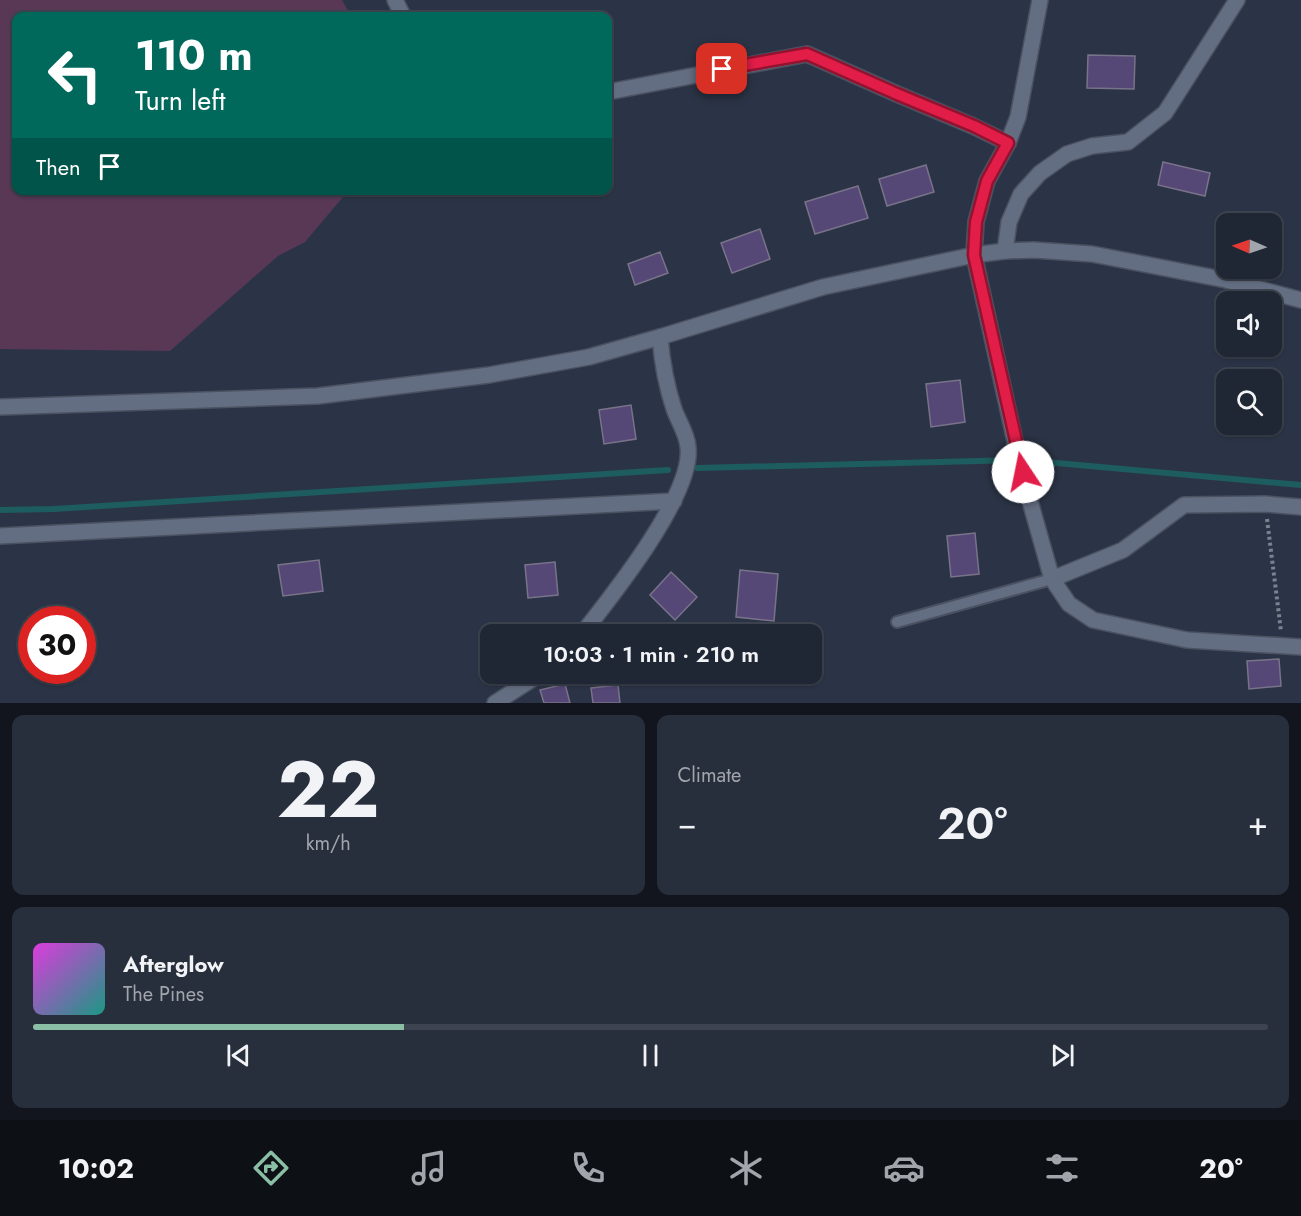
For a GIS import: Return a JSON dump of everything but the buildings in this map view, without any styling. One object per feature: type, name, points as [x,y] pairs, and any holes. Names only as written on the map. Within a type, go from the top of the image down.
[{"type":"street","points":[[1040,0],[1018,117],[1008,143],[987,181],[976,222],[974,255],[1023,472],[1052,579],[1069,604],[1093,620],[1186,640],[1301,647]]},
{"type":"street","points":[[1005,251],[1009,222],[1021,194],[1040,173],[1067,154],[1092,146],[1128,142],[1165,113],[1238,0]]},
{"type":"street","points":[[612,91],[807,54],[1008,143]]},
{"type":"street","points":[[0,407],[318,396],[489,375],[589,357],[823,287],[974,255],[1005,251],[1034,250],[1092,254],[1226,280],[1301,300]]},
{"type":"street","points":[[590,624],[633,569],[674,501],[689,458],[688,444],[674,410],[664,376],[660,337]]},
{"type":"street","points":[[0,536],[674,501]]},
{"type":"street","points":[[1052,579],[1123,550],[1184,505],[1265,504],[1301,507]]},
{"type":"street","points":[[495,703],[524,684]]},
{"type":"lane","points":[[897,622],[1052,579]]},
{"type":"path","points":[[1265,504],[1283,646]]},
{"type":"shaded area","points":[[0,0],[342,0],[349,12],[12,12],[12,195],[345,195],[305,242],[278,256],[170,351],[0,349]]},
{"type":"waterway","points":[[697,468],[1023,460],[1301,485]]},
{"type":"waterway","points":[[0,510],[54,509],[668,470]]},
{"type":"route","points":[[722,69],[807,54],[1008,143],[987,181],[976,222],[974,255],[1023,472]]}]
